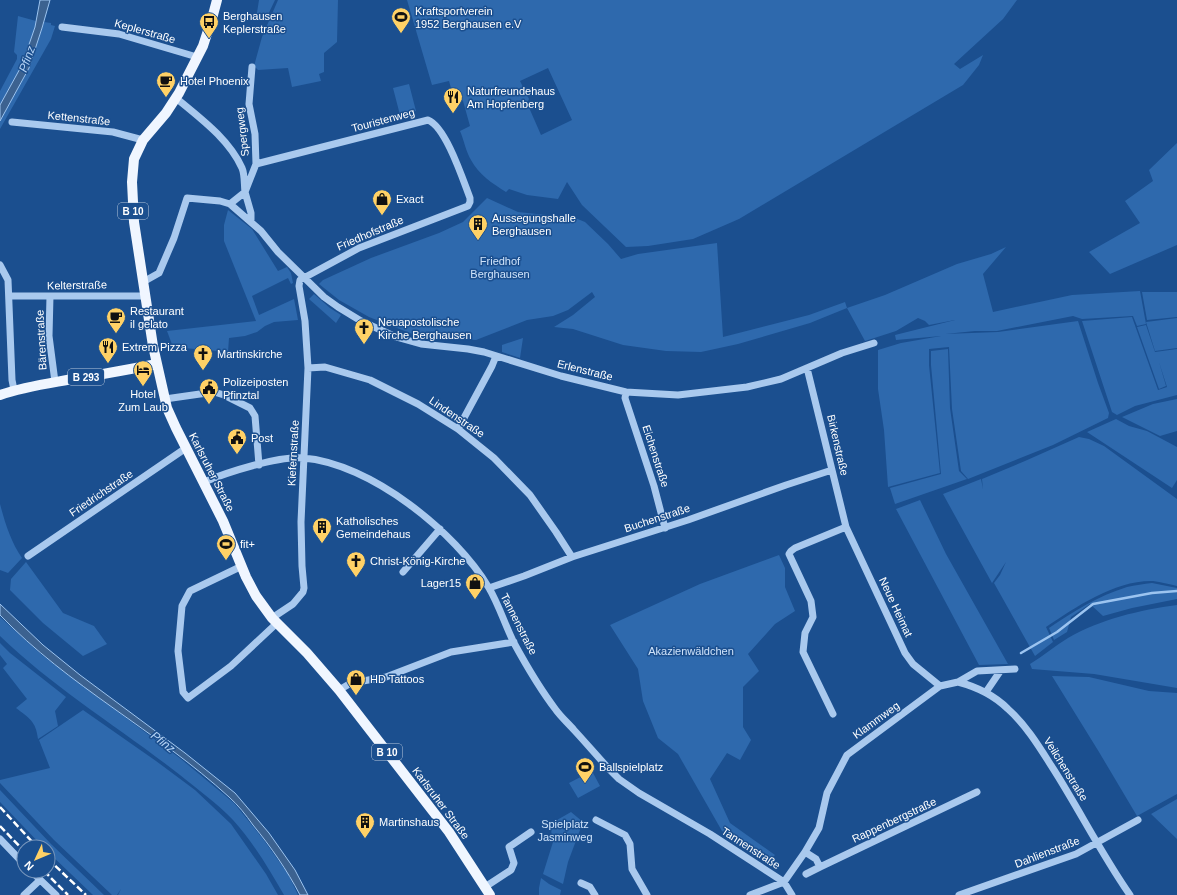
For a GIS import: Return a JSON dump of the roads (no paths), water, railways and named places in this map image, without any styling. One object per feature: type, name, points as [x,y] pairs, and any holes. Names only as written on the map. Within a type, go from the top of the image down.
[{"type":"main road","name":"Karlsruher Straße","points":[[216,0],[208,33],[176,98],[166,113],[143,140],[134,159],[132,187],[134,222],[153,346],[165,399],[173,421],[223,521],[256,596],[274,620],[307,653],[339,690],[448,832],[487,891]]},
{"type":"main road","name":"B 293","points":[[0,395],[14,390],[157,364]]},
{"type":"street","name":"Keplerstraße","points":[[62,26],[119,34],[197,57]]},
{"type":"street","name":"Spergweg","points":[[245,192],[256,164],[255,134],[249,104],[252,67]]},
{"type":"street","points":[[176,98],[206,123],[229,148],[242,169],[245,192],[251,213],[251,220]]},
{"type":"street","name":"Touristenweg","points":[[256,164],[428,120],[432,121],[444,138],[458,164],[470,198]]},
{"type":"street","name":"Kettenstraße","points":[[12,122],[113,132],[143,140]]},
{"type":"street","points":[[230,204],[245,192]]},
{"type":"street","points":[[143,282],[159,273],[174,238],[187,198],[220,201],[230,204],[251,220],[278,252],[305,277]]},
{"type":"street","name":"Friedhofstraße","points":[[305,277],[359,248],[468,206],[470,198]]},
{"type":"street","points":[[0,266],[8,280],[12,380],[14,390]]},
{"type":"street","name":"Erlenstraße","points":[[305,277],[320,293],[338,308],[361,321],[396,337],[421,344],[468,348],[561,376],[626,392],[678,395],[747,387],[781,379],[842,353],[874,343]]},
{"type":"street","name":"Kiefernstraße","points":[[242,566],[190,591],[182,606],[178,651],[183,692],[188,698],[231,666],[274,620],[293,604],[303,592],[300,522],[308,368],[305,321],[299,286],[300,280],[305,277]]},
{"type":"street","name":"Kelterstraße","points":[[9,296],[146,296]]},
{"type":"street","name":"Bärenstraße","points":[[50,296],[49,336],[55,382]]},
{"type":"street","points":[[458,429],[496,356]]},
{"type":"street","name":"Lindenstraße","points":[[308,368],[325,367],[370,380],[418,404],[458,429],[494,458],[530,495],[572,557]]},
{"type":"street","name":"Birkenstraße","points":[[807,368],[846,527]]},
{"type":"street","points":[[165,399],[214,392],[224,395],[250,408],[255,416],[259,465]]},
{"type":"street","name":"Eichenstraße","points":[[626,392],[625,398],[654,486],[665,528]]},
{"type":"street","name":"Friedrichstraße","points":[[28,556],[186,448]]},
{"type":"street","name":"Tannenstraße","points":[[204,482],[259,465],[282,460],[303,458],[330,463],[367,478],[416,508],[440,529],[470,560],[489,588],[514,642],[556,710],[619,779],[639,793],[710,834],[784,882]]},
{"type":"street","name":"Buchenstraße","points":[[489,588],[572,557],[665,528],[832,470]]},
{"type":"street","points":[[833,714],[803,652],[805,633],[813,617],[811,601],[789,554],[791,551],[846,527]]},
{"type":"street","name":"Neue Heimat","points":[[846,527],[905,653],[913,664],[940,686]]},
{"type":"street","points":[[402,572],[440,529]]},
{"type":"street","points":[[339,690],[351,683],[386,677],[451,652],[514,642]]},
{"type":"street","name":"Klammweg","points":[[805,852],[819,828],[827,793],[847,755],[940,686],[958,682],[978,671],[1015,669]]},
{"type":"street","points":[[986,692],[1001,670]]},
{"type":"street","name":"Veilchenstraße","points":[[958,682],[973,686],[986,692],[1007,708],[1021,722],[1036,741],[1098,842],[1127,894]]},
{"type":"street","name":"Rappenbergstraße","points":[[806,874],[977,792]]},
{"type":"street","points":[[596,820],[625,836],[630,844],[632,869],[647,895]]},
{"type":"street","name":"Dahlienstraße","points":[[959,895],[1076,854],[1138,820]]},
{"type":"street","points":[[487,891],[511,870],[514,864],[509,847],[531,832]]},
{"type":"street","points":[[0,839],[16,856]]},
{"type":"street","points":[[750,895],[784,882],[805,852],[816,859],[820,867]]},
{"type":"street","points":[[24,895],[40,880],[56,895]]},
{"type":"street","points":[[784,882],[792,895]]},
{"type":"street","points":[[582,883],[590,887],[596,895]]},
{"type":"water","name":"Pfinz","points":[[40,0],[50,0],[29,68],[0,121],[0,105],[22,65],[35,27]]},
{"type":"water","name":"Pfinz","points":[[0,604],[43,645],[80,675],[185,753],[235,793],[269,833],[295,870],[308,895],[300,895],[272,850],[245,814],[232,800],[201,773],[54,664],[0,615]]},
{"type":"waterway","points":[[1021,653],[1057,632],[1093,604],[1152,593],[1177,591]]},
{"type":"railway","points":[[0,807],[30,839]]},
{"type":"railway","points":[[0,826],[16,843]]},
{"type":"railway","points":[[56,867],[86,895]]},
{"type":"railway","points":[[52,879],[68,895]]},
{"type":"place","name":"Kraftsportverein 1952 Berghausen e.V","points":[[401,34]]},
{"type":"place","name":"Berghausen Keplerstraße","points":[[209,39]]},
{"type":"place","name":"Hotel Phoenix","points":[[166,98]]},
{"type":"place","name":"Naturfreundehaus Am Hopfenberg","points":[[453,114]]},
{"type":"place","name":"Exact","points":[[382,216]]},
{"type":"place","name":"Aussegungshalle Berghausen","points":[[478,241]]},
{"type":"place","name":"Restaurant il gelato","points":[[116,334]]},
{"type":"place","name":"Neuapostolische Kirche Berghausen","points":[[364,345]]},
{"type":"place","name":"Extrem Pizza","points":[[108,364]]},
{"type":"place","name":"Martinskirche","points":[[203,371]]},
{"type":"place","name":"Hotel Zum Laub","points":[[143,387]]},
{"type":"place","name":"Polizeiposten Pfinztal","points":[[209,405]]},
{"type":"place","name":"Post","points":[[237,455]]},
{"type":"place","name":"Katholisches Gemeindehaus","points":[[322,544]]},
{"type":"place","name":"fit+","points":[[226,561]]},
{"type":"place","name":"Christ-König-Kirche","points":[[356,578]]},
{"type":"place","name":"Lager15","points":[[475,600]]},
{"type":"place","name":"HD Tattoos","points":[[356,696]]},
{"type":"place","name":"Ballspielplatz","points":[[585,784]]},
{"type":"place","name":"Martinshaus","points":[[365,839]]},
{"type":"park label","name":"Friedhof Berghausen","points":[[500,267]]},
{"type":"park label","name":"Akazienwäldchen","points":[[691,651]]},
{"type":"park label","name":"Spielplatz Jasminweg","points":[[565,830]]}]
